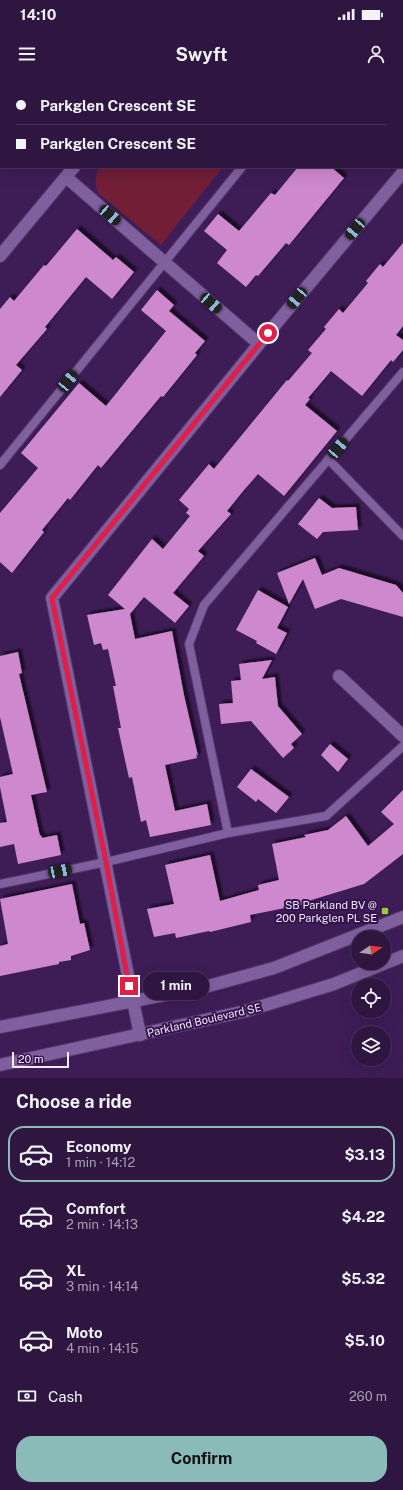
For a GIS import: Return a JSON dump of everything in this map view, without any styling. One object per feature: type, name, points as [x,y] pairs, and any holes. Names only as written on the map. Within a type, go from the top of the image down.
[{"type":"street","points":[[0,256],[73,168]]},
{"type":"street","points":[[140,1035],[132,1002],[106,862],[52,598],[258,344],[403,172]]},
{"type":"street","points":[[66,177],[258,344]]},
{"type":"street","points":[[339,676],[403,736]]},
{"type":"street","points":[[0,1027],[202,988],[274,968],[403,917]]},
{"type":"street","name":"Parkland Boulevard SE","points":[[0,1065],[246,1011],[334,984],[403,956]]},
{"type":"lane","points":[[0,465],[241,168]]},
{"type":"lane","points":[[228,833],[189,644],[204,605],[403,372]]},
{"type":"lane","points":[[328,460],[403,536]]},
{"type":"lane","points":[[0,884],[106,862],[228,833],[326,816],[403,746]]},
{"type":"shaded area","points":[[99,168],[222,168],[161,245],[99,194],[96,187]]},
{"type":"building","points":[[297,168],[332,168],[344,178],[289,245],[286,243],[258,276],[256,275],[246,287],[217,263],[227,250],[204,231],[218,214],[239,231],[271,193],[275,195]]},
{"type":"building","points":[[77,229],[113,260],[116,257],[134,272],[112,299],[86,277],[45,327],[47,329],[16,365],[22,370],[0,397],[0,309],[10,297],[14,301]]},
{"type":"building","points":[[403,243],[403,326],[396,335],[403,340],[403,350],[393,362],[391,360],[362,396],[331,371],[308,398],[310,399],[305,405],[337,431],[284,496],[258,474],[244,490],[227,511],[231,514],[198,551],[204,556],[173,593],[189,606],[175,623],[144,597],[130,614],[135,639],[172,631],[184,695],[198,756],[196,754],[197,758],[165,765],[175,811],[207,804],[211,825],[150,837],[146,820],[141,822],[132,777],[129,778],[118,728],[121,728],[113,686],[116,686],[108,649],[103,650],[101,643],[94,645],[87,615],[125,609],[108,595],[152,539],[163,549],[190,516],[186,513],[189,509],[179,500],[209,464],[214,469],[287,380],[288,381],[312,353],[308,350],[326,329],[324,327],[339,309],[343,313],[368,283],[366,281],[380,264],[383,267]]},
{"type":"building","points":[[157,290],[174,305],[169,311],[205,341],[195,353],[197,355],[163,397],[161,396],[101,468],[98,465],[70,500],[68,498],[42,530],[44,532],[12,573],[0,562],[0,513],[38,468],[21,453],[79,383],[106,406],[166,331],[141,310]]},
{"type":"building","points":[[319,498],[332,508],[356,507],[358,530],[323,532],[317,539],[298,524]]},
{"type":"building","points":[[315,558],[322,575],[339,568],[396,585],[403,593],[403,617],[341,599],[315,609],[303,579],[289,604],[277,573]]},
{"type":"building","points":[[258,590],[288,607],[277,628],[287,633],[276,654],[256,643],[257,641],[236,630]]},
{"type":"building","points":[[18,652],[22,673],[19,674],[47,792],[31,795],[40,836],[41,835],[42,838],[57,835],[61,855],[18,864],[14,844],[0,847],[0,823],[7,822],[0,787],[0,777],[13,774],[0,717],[0,656]]},
{"type":"building","points":[[272,660],[262,679],[275,677],[278,706],[302,734],[291,744],[294,748],[283,758],[251,721],[221,724],[219,704],[233,703],[231,681],[241,680],[239,664]]},
{"type":"building","points":[[330,744],[348,759],[338,772],[321,755]]},
{"type":"building","points":[[251,769],[289,797],[276,813],[258,799],[256,802],[237,787]]},
{"type":"building","points":[[403,790],[403,854],[364,884],[305,902],[305,904],[250,915],[251,922],[210,932],[176,938],[175,933],[154,937],[147,909],[174,904],[165,865],[210,855],[220,901],[259,890],[258,885],[279,880],[272,844],[306,837],[304,835],[328,830],[346,816],[368,846],[394,824],[381,812]]},
{"type":"building","points":[[72,884],[80,924],[84,923],[90,950],[71,956],[71,960],[59,962],[59,964],[0,976],[0,946],[8,944],[0,899]]},
{"type":"place","name":"SB Parkland BV @ 200 Parkglen PL SE","points":[[385,911]]},
{"type":"route","points":[[129,986],[106,862],[52,598],[268,333]]}]
